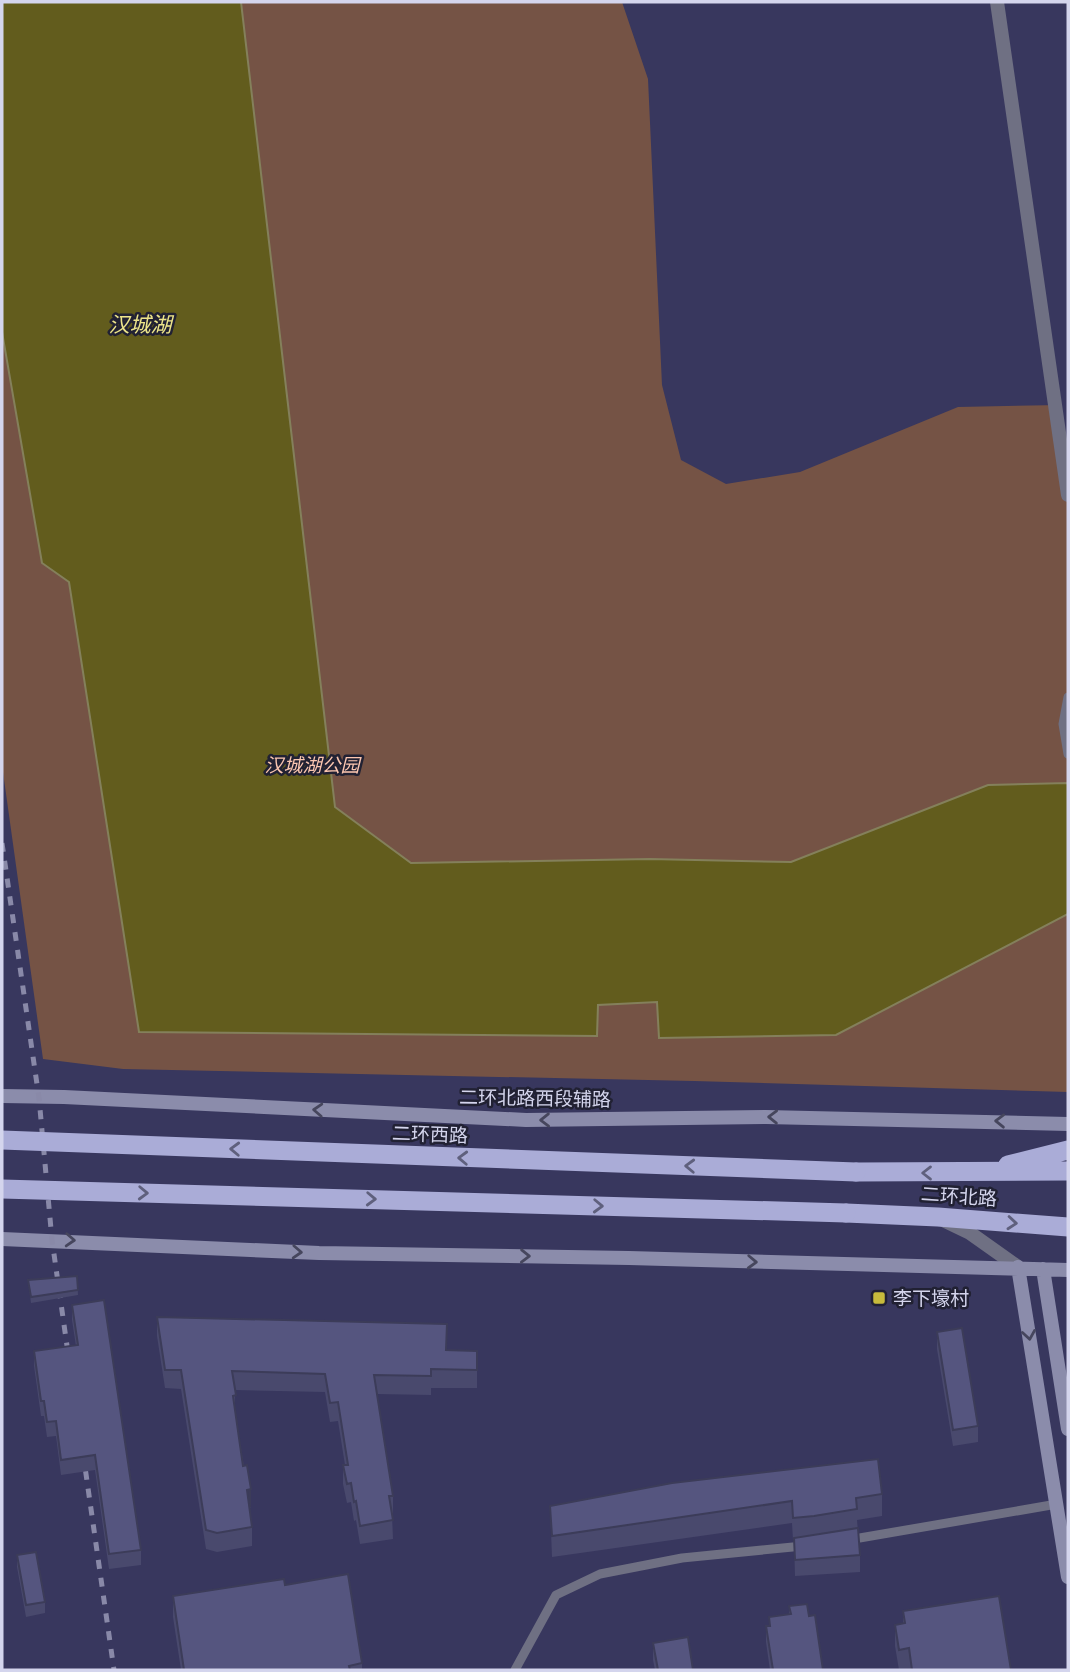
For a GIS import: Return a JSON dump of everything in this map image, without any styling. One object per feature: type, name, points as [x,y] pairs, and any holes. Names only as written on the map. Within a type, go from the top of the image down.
[{"type":"highway","name":"二环西路","points":[[2,1140],[856,1172]]},
{"type":"highway","points":[[980,1173],[1068,1150]]},
{"type":"highway","name":"二环北路","points":[[856,1172],[1068,1171]]},
{"type":"highway","name":"二环北路","points":[[2,1189],[846,1213],[1068,1227]]},
{"type":"main road","name":"二环北路西段辅路","points":[[2,1096],[526,1120],[766,1117],[1068,1124]]},
{"type":"main road","points":[[2,1239],[319,1253],[1068,1270]]},
{"type":"main road","points":[[1018,1268],[1068,1577]]},
{"type":"main road","points":[[1043,1269],[1068,1429]]},
{"type":"street","points":[[997,2],[1068,495]]},
{"type":"street","points":[[938,1217],[970,1233],[1018,1268]]},
{"type":"lane","points":[[1068,495],[1068,503]]},
{"type":"lane","points":[[1068,697],[1063,724],[1068,754]]},
{"type":"lane","points":[[842,1541],[1056,1504]]},
{"type":"lane","points":[[515,1670],[556,1595],[600,1574],[682,1558],[815,1545]]},
{"type":"green space","name":"汉城湖公园","points":[[2,2],[622,2],[648,79],[662,385],[681,460],[726,484],[800,472],[958,407],[1061,405],[1068,459],[1068,1092],[123,1069],[43,1059],[2,765]]},
{"type":"water","name":"汉城湖","points":[[2,2],[241,2],[335,807],[411,863],[650,859],[791,862],[988,785],[1068,783],[1068,914],[836,1035],[659,1038],[657,1002],[598,1005],[597,1036],[139,1032],[69,582],[42,563],[2,332]]},
{"type":"building","points":[[77,1276],[78,1290],[31,1297],[28,1280]]},
{"type":"building","points":[[104,1300],[141,1550],[109,1554],[95,1455],[61,1460],[56,1421],[47,1422],[44,1401],[41,1401],[34,1351],[78,1345],[72,1305]]},
{"type":"building","points":[[157,1317],[447,1324],[446,1350],[477,1351],[477,1370],[431,1369],[431,1376],[374,1375],[393,1496],[389,1496],[393,1520],[360,1526],[351,1483],[347,1484],[343,1465],[348,1465],[338,1402],[330,1403],[325,1374],[232,1371],[243,1466],[247,1465],[251,1489],[247,1490],[252,1527],[217,1533],[206,1530],[181,1370],[165,1370]]},
{"type":"building","points":[[962,1328],[978,1426],[953,1430],[937,1332]]},
{"type":"building","points":[[878,1459],[882,1494],[856,1498],[857,1509],[793,1518],[792,1501],[552,1536],[550,1506],[672,1483]]},
{"type":"building","points":[[858,1528],[860,1555],[795,1560],[794,1538]]},
{"type":"building","points":[[36,1552],[45,1602],[26,1605],[17,1555]]},
{"type":"building","points":[[348,1574],[362,1663],[349,1666],[350,1670],[184,1670],[173,1596],[284,1579],[285,1585]]},
{"type":"building","points":[[999,1596],[1011,1670],[912,1670],[909,1648],[899,1650],[895,1625],[905,1623],[903,1611]]},
{"type":"building","points":[[807,1604],[809,1616],[815,1615],[823,1670],[773,1670],[766,1626],[770,1626],[769,1617],[791,1614],[789,1606]]},
{"type":"building","points":[[688,1637],[693,1670],[658,1670],[653,1643]]},
{"type":"railway","points":[[2,843],[39,1098],[52,1240],[70,1367]]},
{"type":"railway","points":[[83,1453],[114,1670]]},
{"type":"place","name":"李下壕村","points":[[879,1298]]}]
